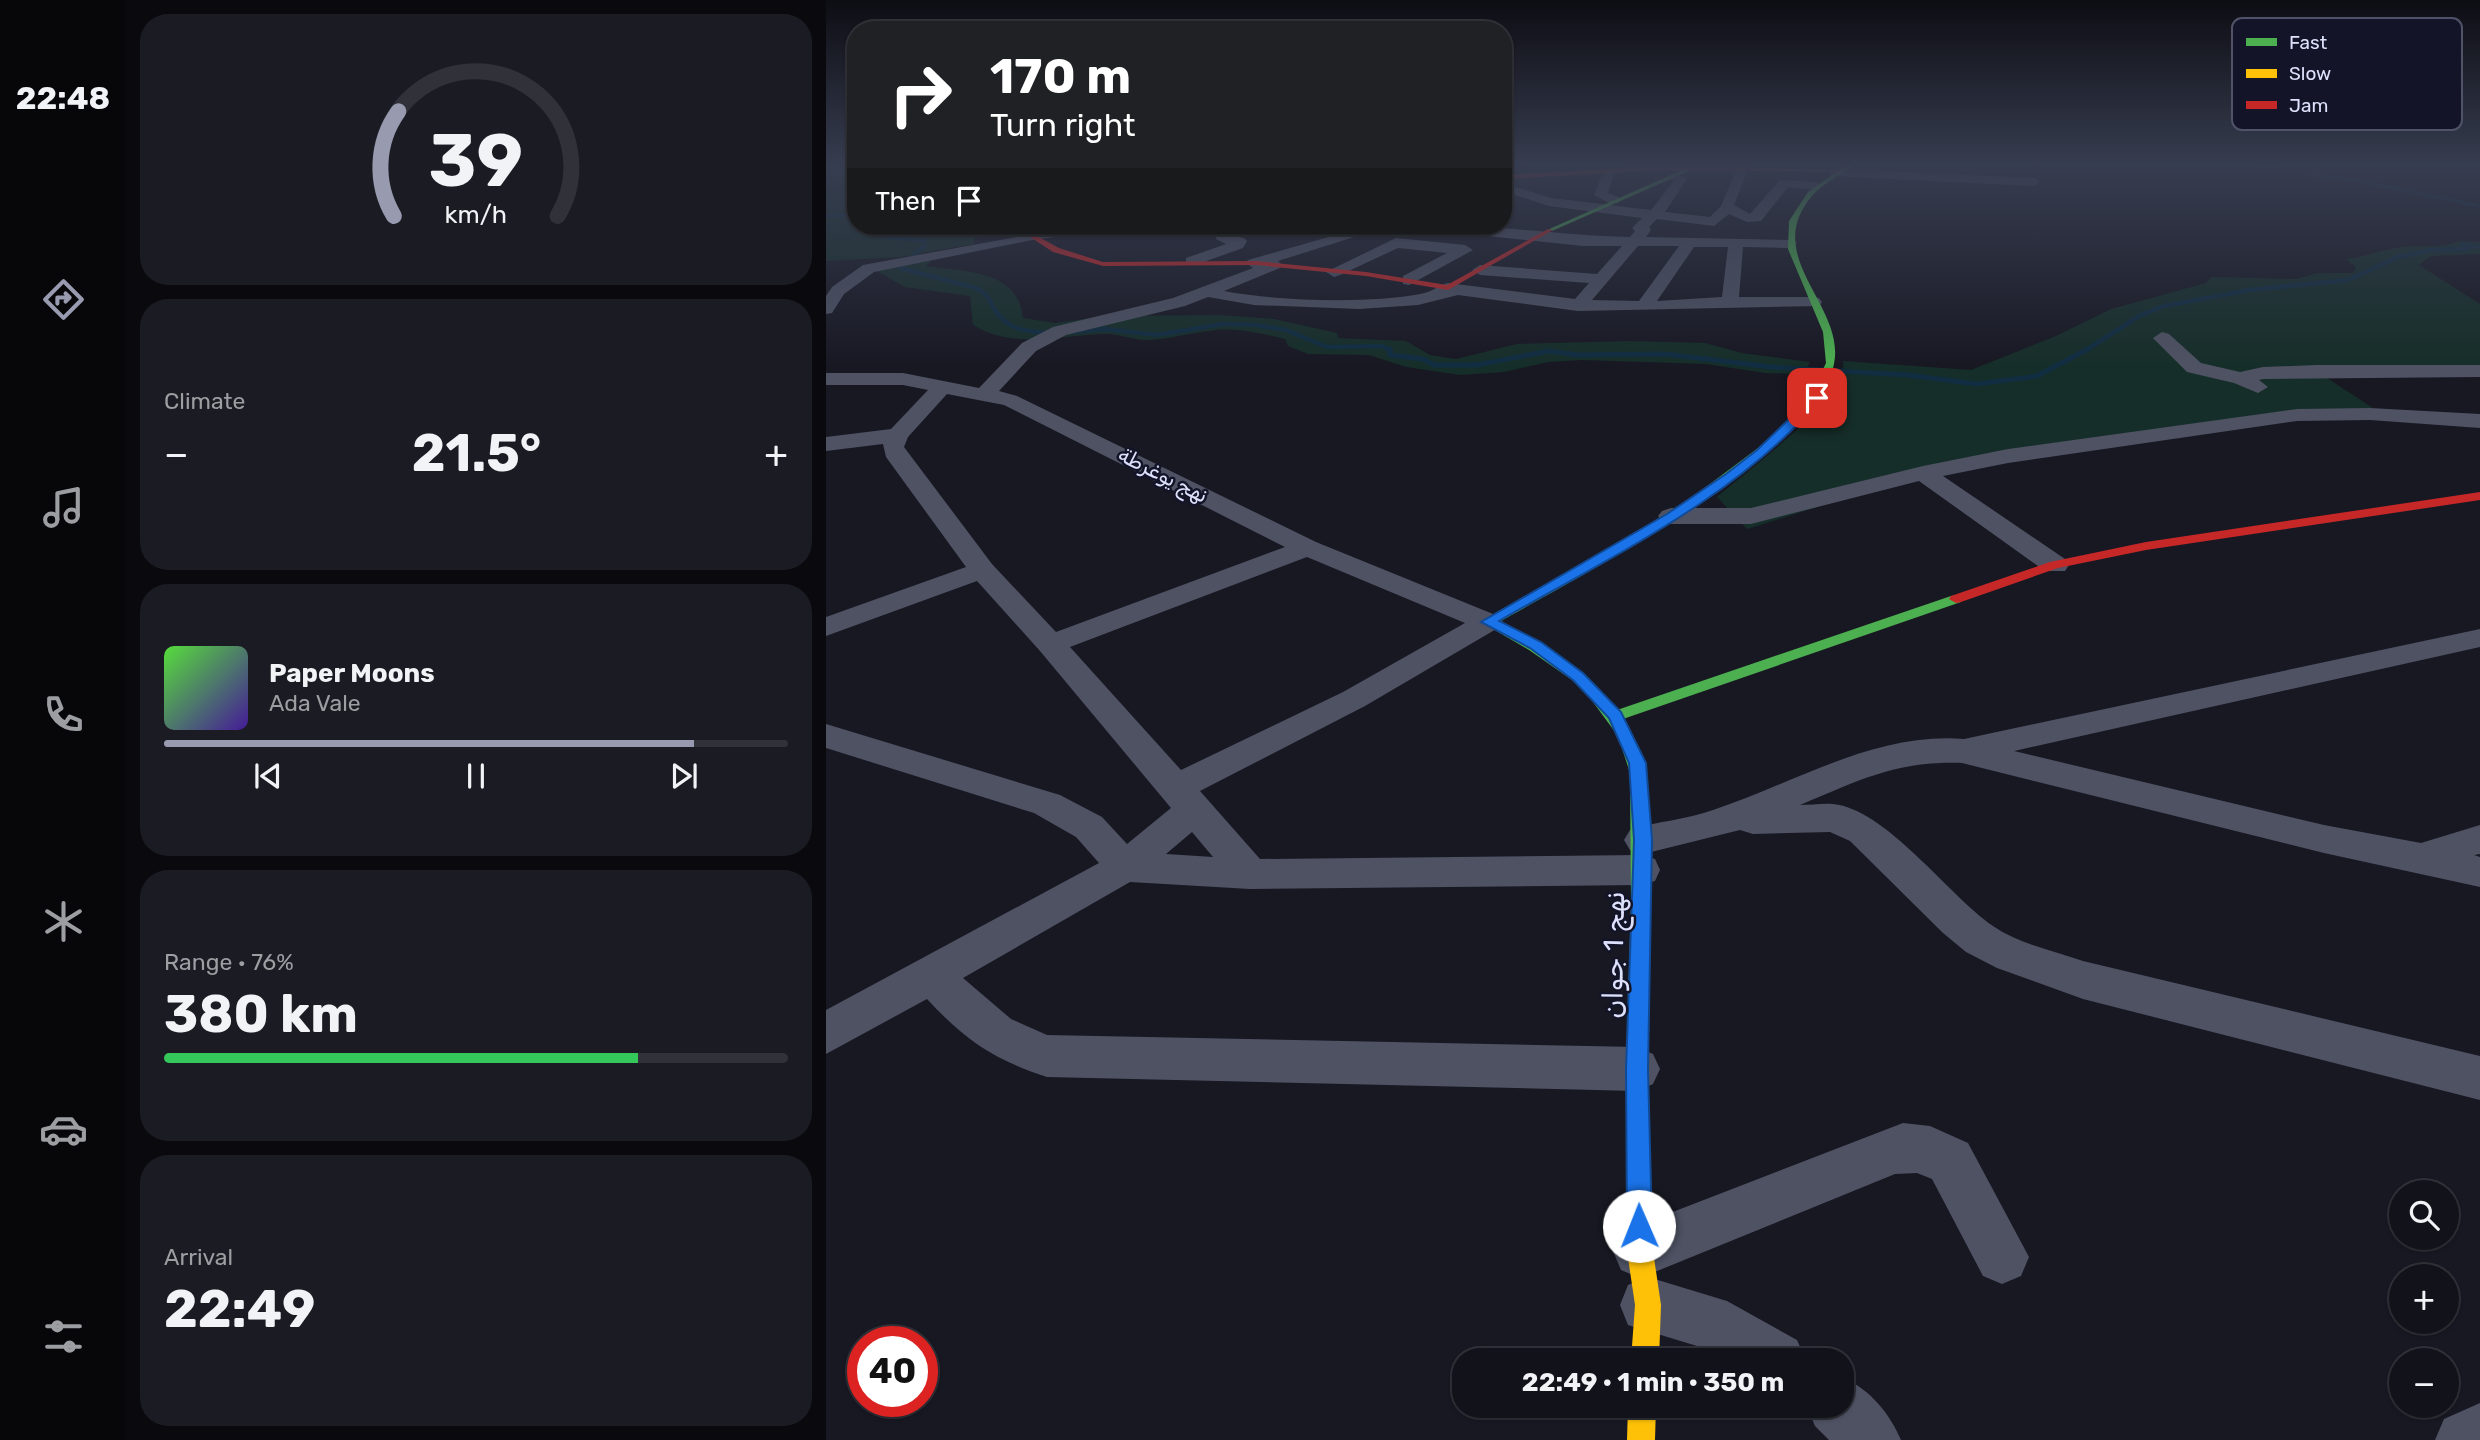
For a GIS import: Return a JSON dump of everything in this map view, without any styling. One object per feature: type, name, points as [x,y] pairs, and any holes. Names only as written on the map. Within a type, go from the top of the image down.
[{"type":"street","points":[[1208,292],[1236,299],[1349,306],[1426,300],[1452,289],[1506,253],[1550,231]]},
{"type":"street","points":[[1578,306],[1643,231]]},
{"type":"street","points":[[826,1033],[1125,867],[1183,800],[1671,516],[1761,452],[1817,398],[1829,371],[1825,333],[1789,243],[1788,231]]},
{"type":"street","points":[[1512,233],[1634,243],[1789,243]]},
{"type":"street","points":[[826,309],[838,291],[860,272],[891,263],[933,257],[1016,235]]},
{"type":"street","points":[[1036,235],[1056,252],[1087,263],[1125,266],[1192,261],[1254,263],[1372,275],[1521,301],[1578,306],[1813,302]]},
{"type":"street","points":[[1192,261],[1238,245],[1239,241],[1223,239],[1223,235]]},
{"type":"street","points":[[1254,263],[1346,235],[1425,247],[1506,253]]},
{"type":"street","points":[[1409,281],[1465,250],[1482,235]]},
{"type":"street","points":[[1521,301],[1583,241]]},
{"type":"street","points":[[1334,272],[1396,243]]},
{"type":"street","points":[[1644,306],[1689,243]]},
{"type":"street","points":[[1730,302],[1736,243]]},
{"type":"street","points":[[1372,275],[1425,247]]},
{"type":"street","points":[[1616,264],[1672,268]]},
{"type":"street","points":[[986,393],[1029,347],[1052,334],[1139,313],[1208,292],[1274,265]]},
{"type":"street","points":[[1480,270],[1604,279]]},
{"type":"street","points":[[2162,338],[2194,368],[2239,378],[2256,385],[2297,415]]},
{"type":"street","points":[[2239,378],[2263,373],[2316,371],[2449,371],[2475,380]]},
{"type":"street","name":"نهج يوغرطة","points":[[826,379],[883,378],[944,385],[986,393],[1038,411],[1307,548],[1488,622]]},
{"type":"street","points":[[944,385],[898,435],[893,447],[898,457],[982,570],[1051,644],[1183,800],[1250,874]]},
{"type":"street","points":[[1671,516],[1751,516],[1923,473],[2099,441],[2297,415],[2370,414],[2480,421]]},
{"type":"street","points":[[826,444],[898,435]]},
{"type":"street","points":[[1923,473],[2055,565]]},
{"type":"street","points":[[1616,716],[2055,565],[2146,546],[2480,496]]},
{"type":"street","points":[[1051,644],[1307,548]]},
{"type":"street","points":[[826,627],[982,570]]},
{"type":"street","name":"نهج 1 جوان","points":[[1488,622],[1536,645],[1578,677],[1616,716],[1637,763],[1642,855],[1637,1069],[1640,1251],[1648,1305],[1646,1348]]},
{"type":"street","points":[[1962,751],[2480,638]]},
{"type":"street","points":[[826,736],[1047,804],[1090,827],[1125,867],[1250,874],[1642,855],[1882,758],[1925,750],[1962,751],[2324,839],[2480,872]]},
{"type":"street","points":[[1717,824],[1773,817],[1834,818],[1863,831],[1957,921],[1982,940],[2012,955],[2082,980],[2480,1077]]},
{"type":"street","points":[[2421,858],[2480,839]]},
{"type":"street","points":[[930,973],[976,1020],[995,1035],[1017,1048],[1047,1056],[1637,1069]]},
{"type":"street","points":[[1640,1251],[1895,1149],[1918,1146],[1936,1152],[1950,1161],[2001,1257]]},
{"type":"street","points":[[1648,1305],[1707,1321],[1755,1348]]},
{"type":"street","points":[[1641,1440],[1642,1418]]},
{"type":"street","points":[[1849,1418],[1871,1440]]},
{"type":"street","points":[[2465,1440],[2480,1433]]},
{"type":"green space","points":[[826,231],[847,231],[847,235],[994,235],[974,238],[974,244],[900,257],[826,261]]},
{"type":"green space","points":[[2458,241],[2480,242],[2480,254],[2431,256],[2419,265],[2480,304],[2480,374],[2321,374],[2382,414],[2208,430],[2034,456],[1898,484],[1747,529],[1717,497],[1824,404],[1843,377],[1843,361],[1971,370],[2056,336],[2111,309],[2206,283],[2211,277],[2296,279],[2317,273],[2353,273],[2356,267],[2346,259],[2395,248],[2438,246]]},
{"type":"green space","points":[[934,258],[926,266],[987,276],[1011,290],[1019,302],[1023,318],[1055,323],[1106,316],[1219,315],[1274,319],[1337,333],[1338,338],[1406,341],[1430,355],[1456,359],[1517,344],[1632,341],[1705,343],[1742,353],[1810,362],[1803,374],[1765,373],[1706,364],[1582,360],[1548,362],[1504,372],[1460,375],[1406,367],[1369,355],[1308,354],[1288,346],[1285,339],[1234,330],[1146,340],[1110,334],[1037,339],[1004,337],[973,325],[970,296],[905,287],[875,270]]},
{"type":"waterway","points":[[878,235],[924,241],[924,246]]},
{"type":"waterway","points":[[2466,247],[2462,244],[2480,247],[2472,246]]},
{"type":"waterway","points":[[924,246],[900,268],[976,288],[986,295],[997,313],[1008,324],[1022,330],[1054,333]]},
{"type":"waterway","points":[[2085,351],[2139,316],[2164,306],[2250,290],[2348,280],[2398,257],[2432,250],[2468,249],[2464,246]]},
{"type":"waterway","points":[[1072,332],[1104,329],[1157,335],[1223,324],[1256,325],[1286,330],[1327,347],[1382,346],[1390,350]]},
{"type":"waterway","points":[[1390,350],[1390,355],[1423,359],[1434,365],[1477,365],[1549,351],[1577,355],[1665,354],[1771,367],[1907,375],[1977,384],[2037,376],[2088,349]]},
{"type":"traffic: fast","points":[[1488,622],[1627,544],[1694,501],[1774,441],[1812,403],[1818,395],[1830,363],[1827,332],[1792,249],[1793,231]]},
{"type":"traffic: fast","points":[[1616,716],[1956,599]]},
{"type":"traffic: fast","points":[[1488,622],[1534,647],[1577,677],[1612,714],[1626,736],[1638,773],[1641,906]]},
{"type":"traffic: slow","points":[[1641,906],[1637,1069],[1640,1251],[1648,1305],[1646,1348]]},
{"type":"traffic: slow","points":[[1641,1440],[1642,1418]]},
{"type":"traffic: jam","points":[[1032,235],[1056,250],[1103,264],[1256,263],[1366,274],[1448,288],[1548,231]]},
{"type":"traffic: jam","points":[[1956,599],[2055,565],[2146,546],[2480,496]]},
{"type":"route","points":[[1639,1226],[1637,1069],[1643,840],[1637,763],[1629,738],[1616,716],[1578,677],[1536,645],[1488,622],[1671,516],[1730,476],[1761,452],[1817,398]]}]
